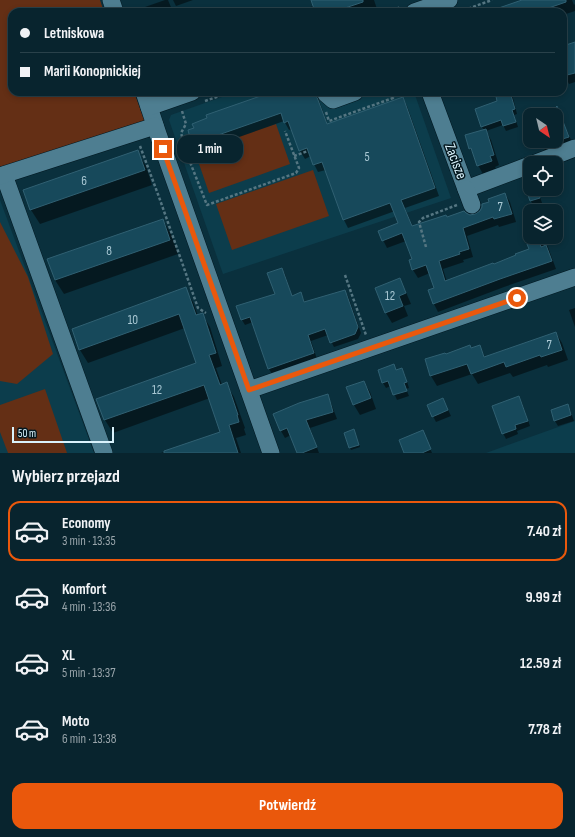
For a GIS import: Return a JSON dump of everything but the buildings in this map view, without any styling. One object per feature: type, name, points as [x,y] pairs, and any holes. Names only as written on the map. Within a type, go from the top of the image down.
[{"type":"street","points":[[425,8],[448,0]]},
{"type":"street","points":[[328,96],[333,100],[344,96]]},
{"type":"street","name":"Zacisze","points":[[431,96],[469,198],[523,169]]},
{"type":"street","points":[[196,97],[147,100],[271,453]]},
{"type":"street","points":[[104,453],[2,176],[155,126]]},
{"type":"street","points":[[554,156],[575,148]]},
{"type":"street","points":[[249,390],[575,277]]},
{"type":"path","points":[[469,8],[492,0]]},
{"type":"path","points":[[181,109],[186,124],[181,133],[206,205],[296,173],[299,168],[285,131]]},
{"type":"path","points":[[135,133],[198,308],[207,313]]},
{"type":"path","points":[[294,156],[308,151]]},
{"type":"path","points":[[426,246],[419,222],[423,218],[469,198]]},
{"type":"path","points":[[345,275],[371,348]]},
{"type":"shaded area","points":[[0,0],[100,0],[103,8],[8,8],[8,96],[135,96],[146,125],[0,172]]},
{"type":"shaded area","points":[[225,96],[415,96],[451,198],[223,274],[169,120],[171,115]]},
{"type":"shaded area","points":[[276,124],[290,164],[209,193],[195,152]]},
{"type":"shaded area","points":[[313,170],[329,216],[232,250],[216,204]]},
{"type":"shaded area","points":[[0,200],[94,453],[0,453]]},
{"type":"shaded area","points":[[0,222],[28,277],[53,354],[17,384],[0,381]]},
{"type":"shaded area","points":[[45,389],[67,453],[8,453],[0,432],[0,405]]},
{"type":"shaded area","points":[[575,421],[575,453],[486,453]]},
{"type":"route","points":[[163,149],[249,390],[517,298]]}]
